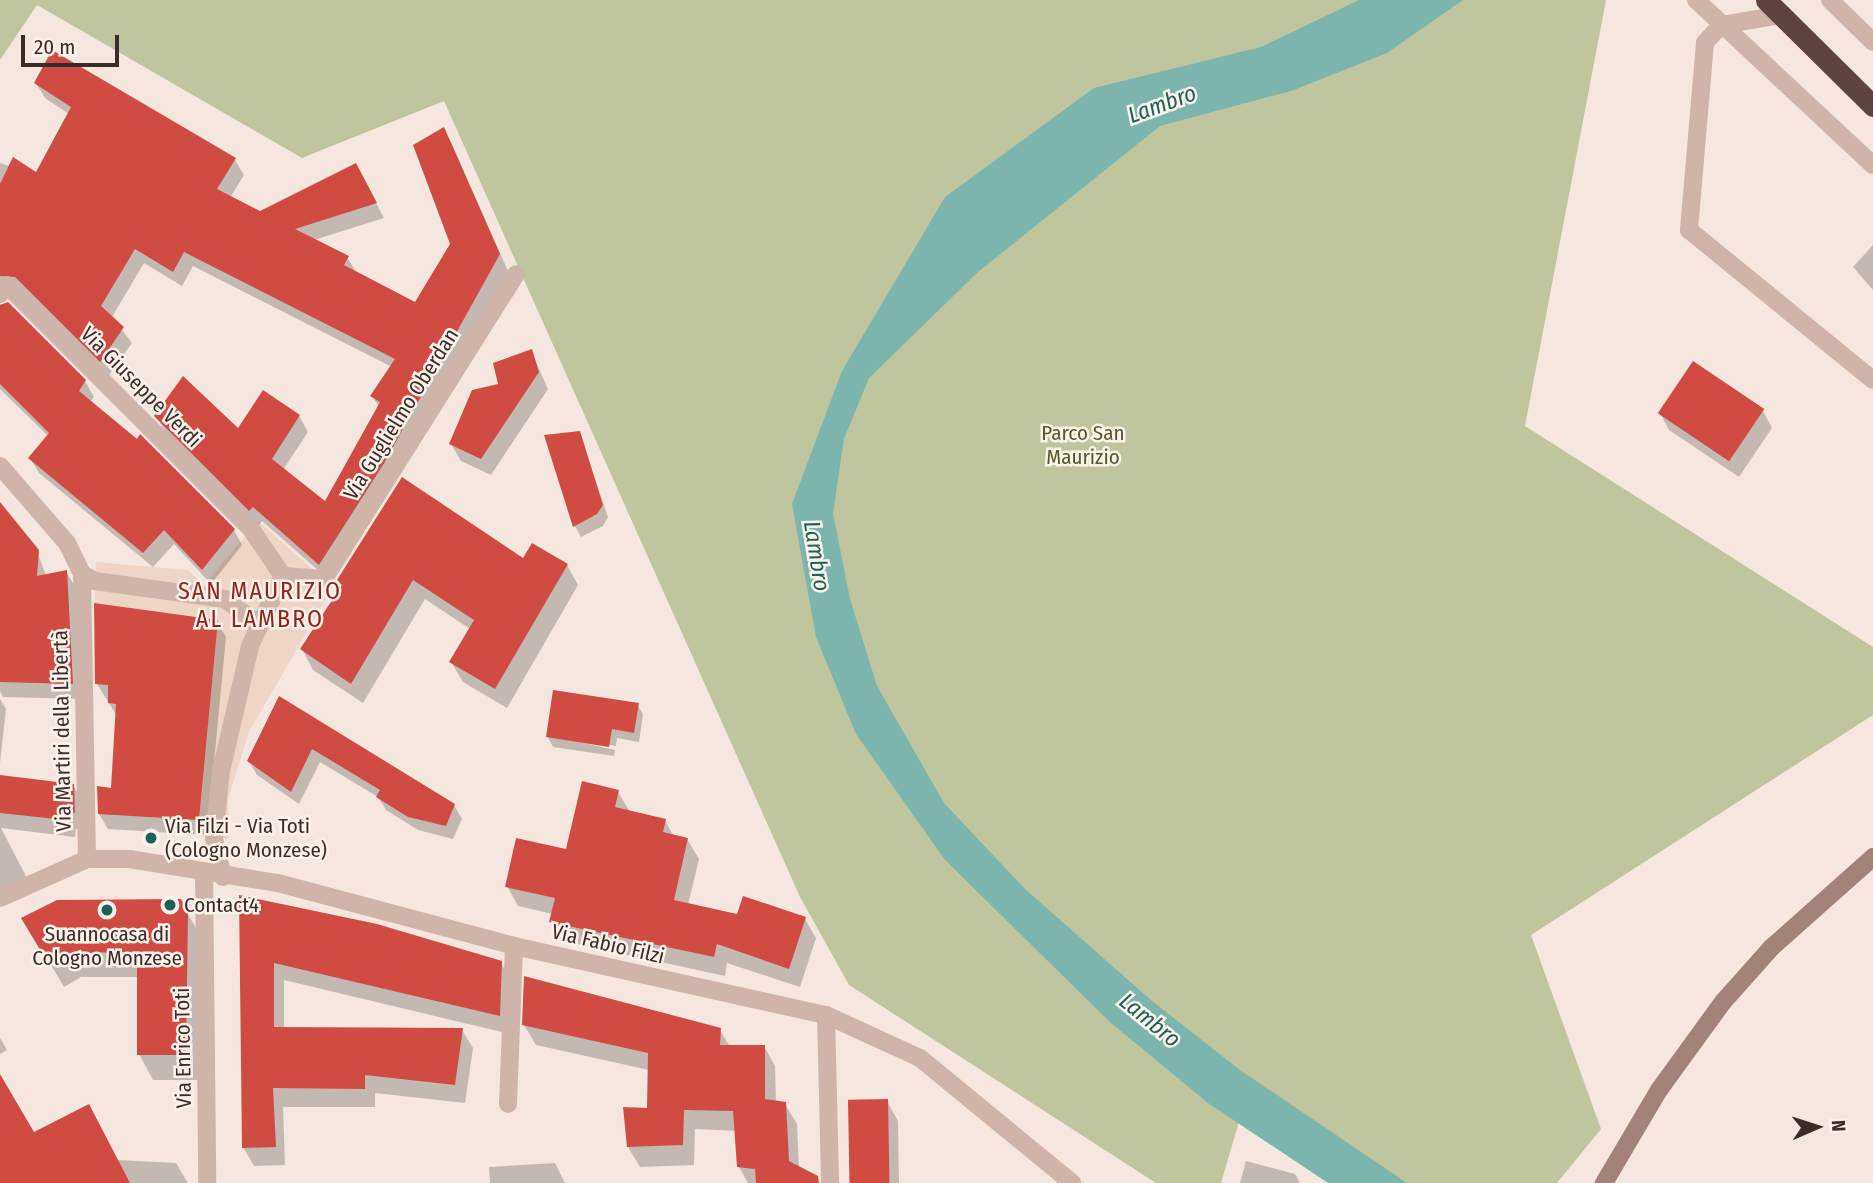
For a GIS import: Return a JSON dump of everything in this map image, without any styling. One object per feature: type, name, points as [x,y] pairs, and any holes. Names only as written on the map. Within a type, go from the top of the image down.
[{"type":"highway","points":[[1773,7],[1873,106]]},
{"type":"main road","points":[[1604,1183],[1658,1090],[1723,1002],[1771,948],[1873,857]]},
{"type":"street","points":[[1696,0],[1873,166]]},
{"type":"street","points":[[1830,0],[1873,42]]},
{"type":"street","points":[[1773,7],[1721,24],[1705,43],[1689,230],[1873,380]]},
{"type":"street","name":"Via Guglielmo Oberdan","points":[[283,576],[324,579],[516,274]]},
{"type":"street","name":"Via Giuseppe Verdi","points":[[0,294],[8,285],[251,529],[283,576]]},
{"type":"street","points":[[0,466],[67,543],[82,574],[95,581],[226,599],[260,626]]},
{"type":"street","name":"Via Martiri della Libertà","points":[[82,574],[87,859]]},
{"type":"street","points":[[223,877],[214,838],[221,771],[250,646],[283,576]]},
{"type":"street","points":[[0,898],[87,859]]},
{"type":"street","name":"Via Fabio Filzi","points":[[87,859],[129,859],[204,871],[223,877],[278,883],[514,946],[826,1016],[920,1058],[1072,1183]]},
{"type":"street","name":"Via Enrico Toti","points":[[204,871],[207,1183]]},
{"type":"street","points":[[509,1104],[514,946]]},
{"type":"street","points":[[826,1016],[830,1183]]},
{"type":"green space","name":"Parco San Maurizio","points":[[0,0],[1606,0],[1525,426],[1873,647],[1873,715],[1531,935],[1601,1129],[1557,1183],[1367,1183],[1244,1105],[1221,1183],[1156,1183],[849,985],[800,897],[444,101],[302,158],[37,5],[0,60]]},
{"type":"shaded area","points":[[258,521],[333,587],[249,732],[228,799],[229,839],[198,836],[218,620],[95,603],[96,562],[188,570],[204,585]]},
{"type":"water","name":"Lambro","points":[[1359,0],[1463,0],[1387,53],[1291,91],[1160,126],[978,272],[869,378],[844,439],[833,513],[850,599],[877,686],[944,803],[1025,889],[1152,1001],[1240,1070],[1407,1183],[1328,1183],[1208,1103],[1111,1023],[945,860],[856,734],[816,637],[792,504],[842,371],[945,197],[1094,88],[1261,47]]},
{"type":"building","points":[[52,50],[236,158],[217,189],[260,211],[356,163],[377,203],[295,229],[349,256],[344,265],[415,302],[450,244],[413,145],[444,127],[500,254],[383,465],[319,565],[253,507],[249,511],[154,416],[183,376],[238,428],[263,390],[300,415],[272,459],[325,501],[380,402],[370,396],[395,359],[184,252],[173,272],[135,249],[101,306],[124,327],[100,362],[15,277],[0,276],[0,184],[13,157],[36,172],[71,107],[34,83]]},
{"type":"building","points":[[8,302],[86,380],[79,391],[137,439],[140,434],[235,529],[202,570],[164,530],[143,553],[28,458],[49,433],[0,384],[0,305]]},
{"type":"building","points":[[532,349],[539,372],[481,459],[449,444],[472,390],[498,384],[493,363]]},
{"type":"building","points":[[1693,361],[1764,409],[1729,461],[1658,413]]},
{"type":"building","points":[[580,431],[603,505],[597,514],[573,527],[544,435]]},
{"type":"building","points":[[402,477],[523,558],[532,543],[568,564],[495,689],[449,662],[474,620],[413,580],[351,684],[300,649],[342,585],[337,580]]},
{"type":"building","points":[[0,502],[39,550],[37,576],[67,570],[73,684],[0,682]]},
{"type":"building","points":[[94,603],[218,620],[199,820],[98,814],[97,786],[111,788],[116,704],[108,703],[108,685],[95,684]]},
{"type":"building","points":[[553,690],[639,703],[634,733],[612,729],[609,747],[546,737]]},
{"type":"building","points":[[279,696],[455,804],[446,826],[408,817],[376,797],[380,790],[312,749],[291,792],[247,761]]},
{"type":"building","points":[[0,775],[74,784],[75,813],[67,812],[66,820],[0,813]]},
{"type":"building","points":[[582,781],[619,790],[615,807],[666,819],[663,832],[688,838],[674,900],[737,914],[743,896],[806,917],[789,969],[717,944],[714,957],[549,922],[555,898],[505,887],[516,838],[566,849]]},
{"type":"building","points":[[239,895],[377,924],[502,961],[500,1016],[274,963],[274,1027],[463,1028],[455,1085],[365,1075],[365,1089],[273,1088],[276,1147],[242,1148]]},
{"type":"building","points":[[181,899],[188,911],[186,1055],[137,1055],[137,952],[67,953],[48,963],[21,918],[57,900]]},
{"type":"building","points":[[524,976],[721,1028],[720,1045],[765,1045],[765,1099],[786,1102],[789,1161],[818,1176],[819,1183],[756,1183],[755,1169],[737,1167],[733,1111],[684,1110],[683,1145],[627,1147],[623,1107],[647,1108],[648,1053],[522,1025]]},
{"type":"building","points":[[0,1074],[34,1132],[89,1104],[130,1183],[0,1183]]},
{"type":"building","points":[[888,1099],[889,1183],[849,1183],[848,1100]]},
{"type":"place","name":"Via Filzi - Via Toti (Cologno Monzese)","points":[[151,838]]},
{"type":"place","name":"Contact4","points":[[170,905]]},
{"type":"place","name":"Suannocasa di Cologno Monzese","points":[[107,910]]},
{"type":"district","name":"SAN MAURIZIO AL LAMBRO","points":[[260,606]]}]
